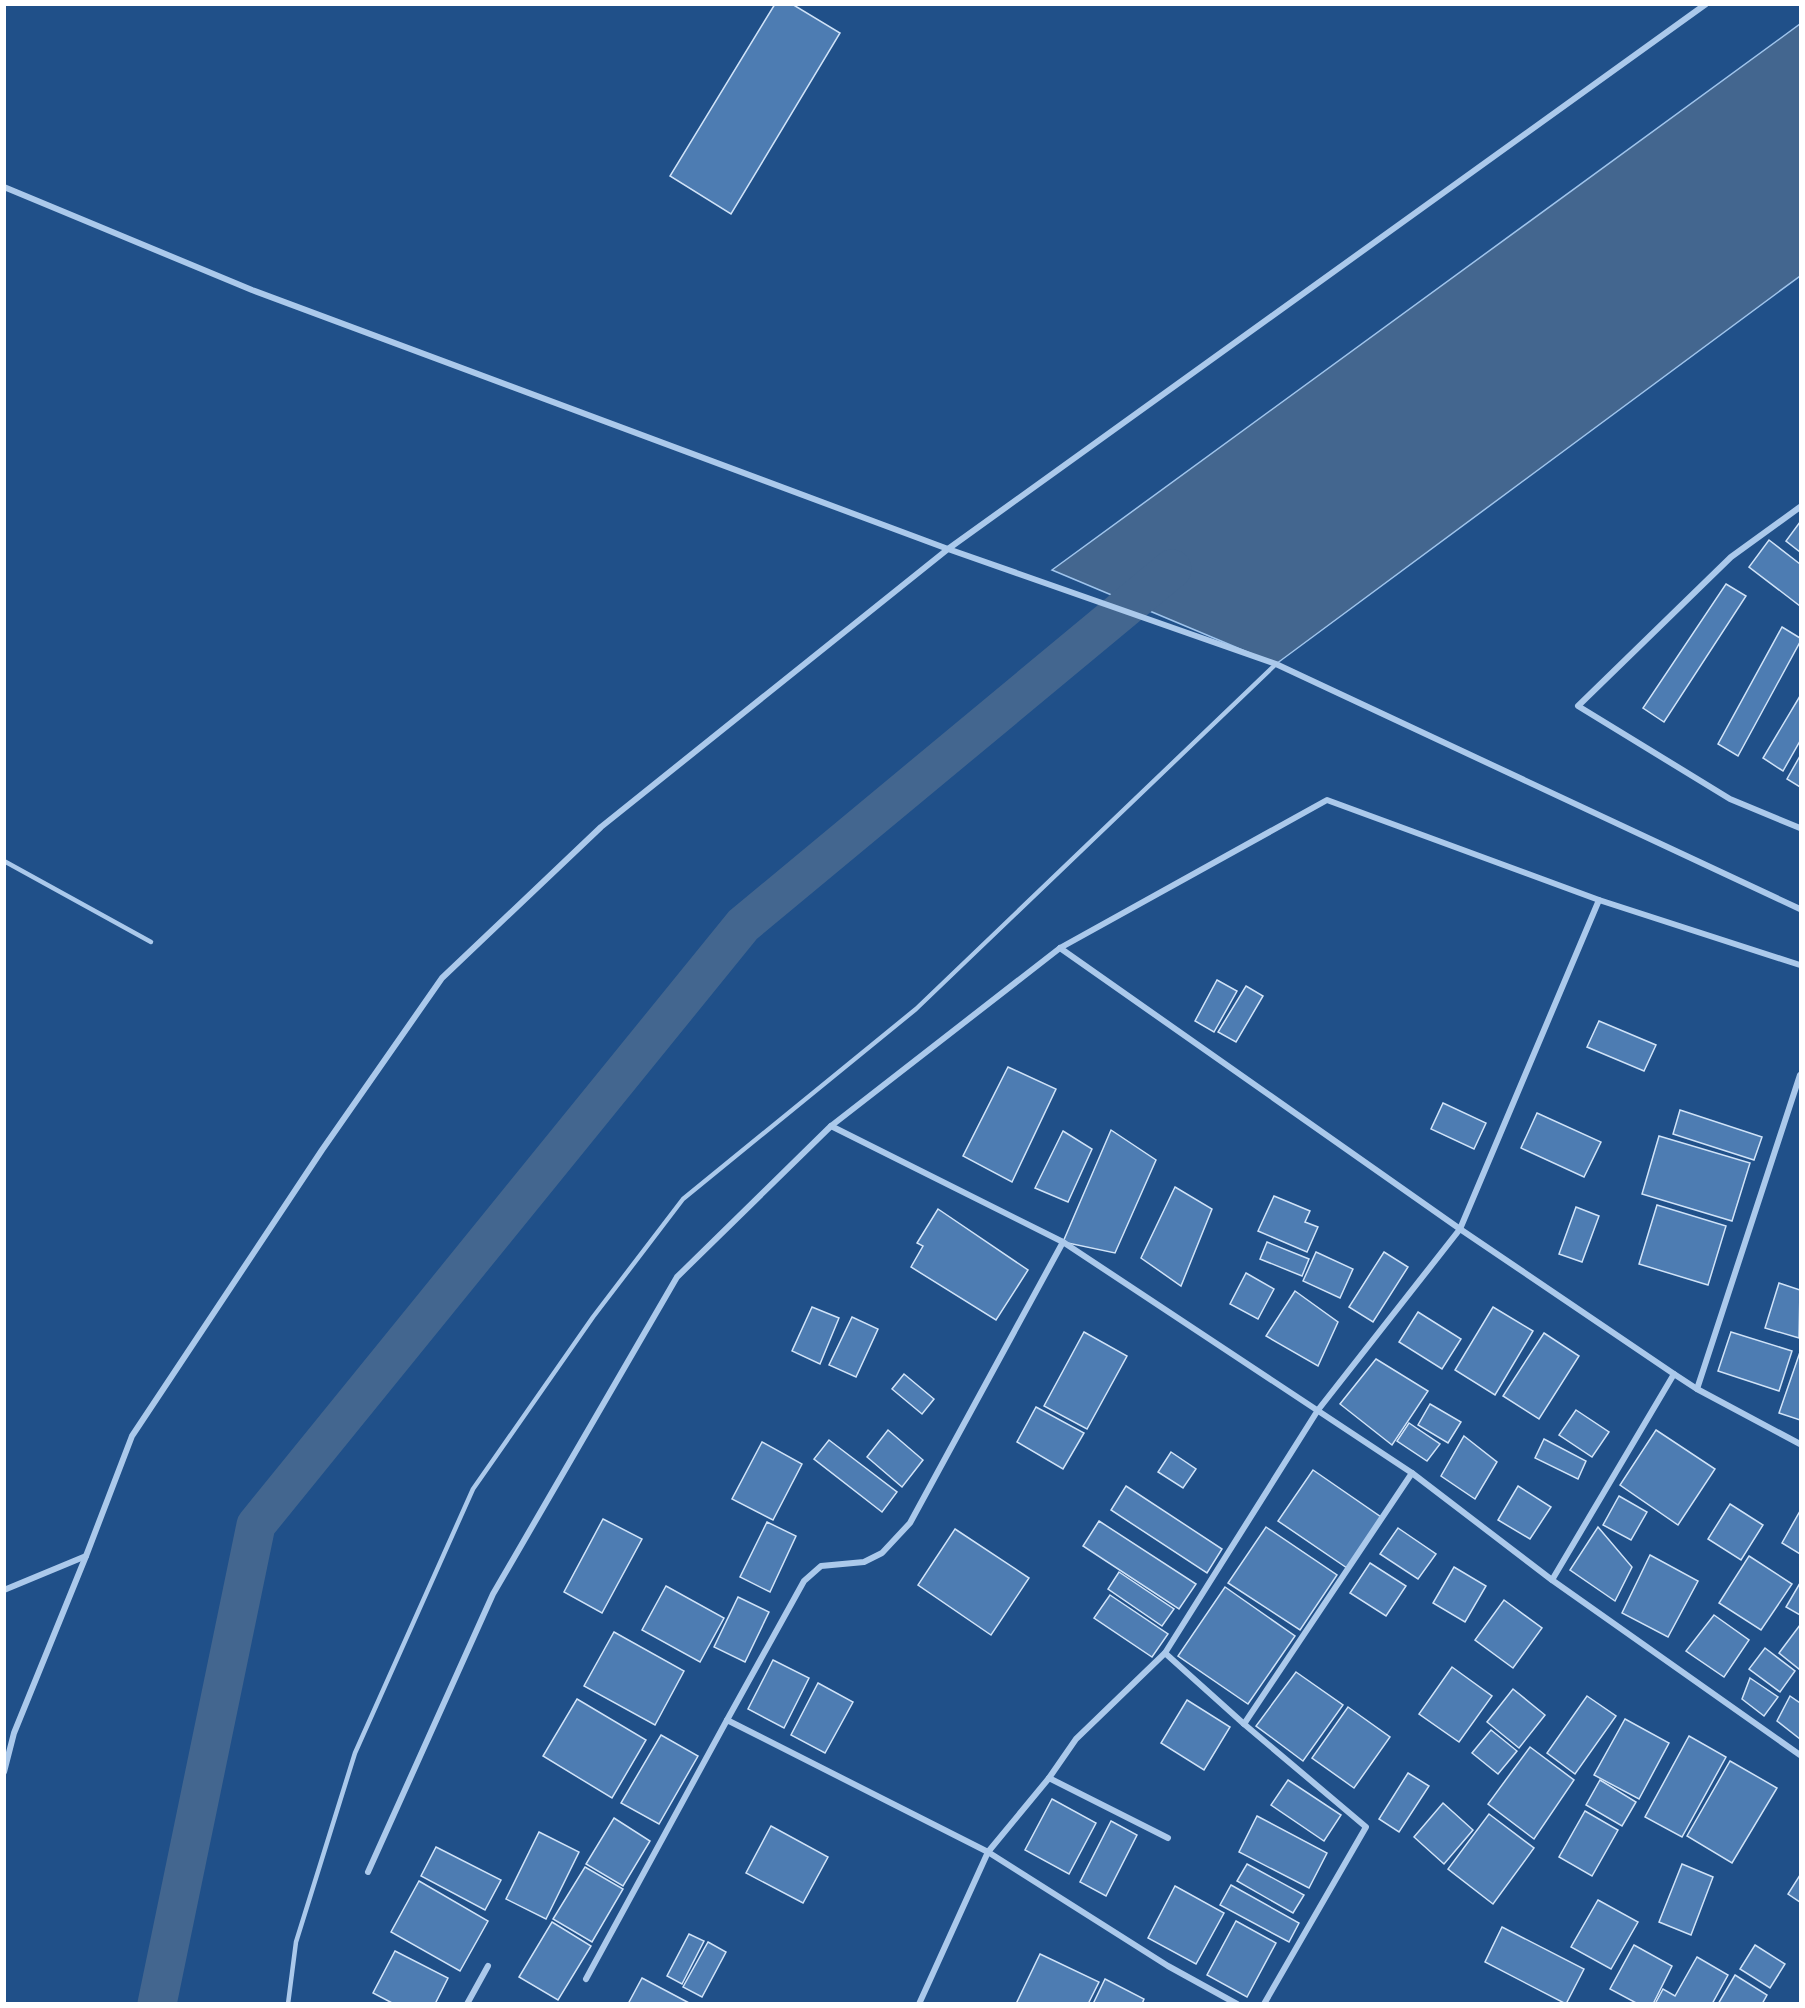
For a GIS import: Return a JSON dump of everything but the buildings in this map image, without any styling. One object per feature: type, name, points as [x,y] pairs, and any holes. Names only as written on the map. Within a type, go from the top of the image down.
[{"type":"street","points":[[4,1772],[14,1733],[132,1436],[322,1150],[442,978],[601,826],[948,549],[1706,4]]},
{"type":"street","points":[[4,187],[252,290],[948,549],[1276,664],[1800,909]]},
{"type":"street","points":[[1800,507],[1731,557],[1578,706],[1730,799],[1800,828]]},
{"type":"street","points":[[368,1872],[493,1593],[677,1277],[831,1126],[1060,948],[1327,800],[1599,900],[1800,965]]},
{"type":"street","points":[[920,2004],[988,1852],[1049,1778],[1076,1739],[1164,1653],[1318,1410],[1460,1229],[1599,900]]},
{"type":"street","points":[[1060,948],[1460,1229],[1674,1374],[1697,1389],[1800,1444]]},
{"type":"street","points":[[1697,1389],[1800,1075]]},
{"type":"street","points":[[831,1126],[1063,1242],[1412,1473],[1552,1580],[1800,1755]]},
{"type":"street","points":[[586,1979],[804,1581],[821,1566],[864,1562],[882,1553],[910,1523],[1063,1242]]},
{"type":"street","points":[[1552,1580],[1674,1374]]},
{"type":"street","points":[[1244,1724],[1412,1473]]},
{"type":"street","points":[[4,1590],[86,1556]]},
{"type":"street","points":[[1164,1653],[1366,1827],[1264,2004]]},
{"type":"street","points":[[727,1720],[988,1852],[1168,1966],[1237,2004]]},
{"type":"street","points":[[1049,1778],[1168,1838]]},
{"type":"street","points":[[467,2004],[488,1966]]},
{"type":"lane","points":[[288,2004],[296,1942],[359,1743],[473,1489],[593,1317],[683,1199],[916,1009],[1276,664]]},
{"type":"lane","points":[[4,861],[151,942]]},
{"type":"water","points":[[1800,24],[1800,276],[1276,664],[1052,570]]},
{"type":"waterway","points":[[157,2004],[256,1525],[743,925],[1172,569]]}]
